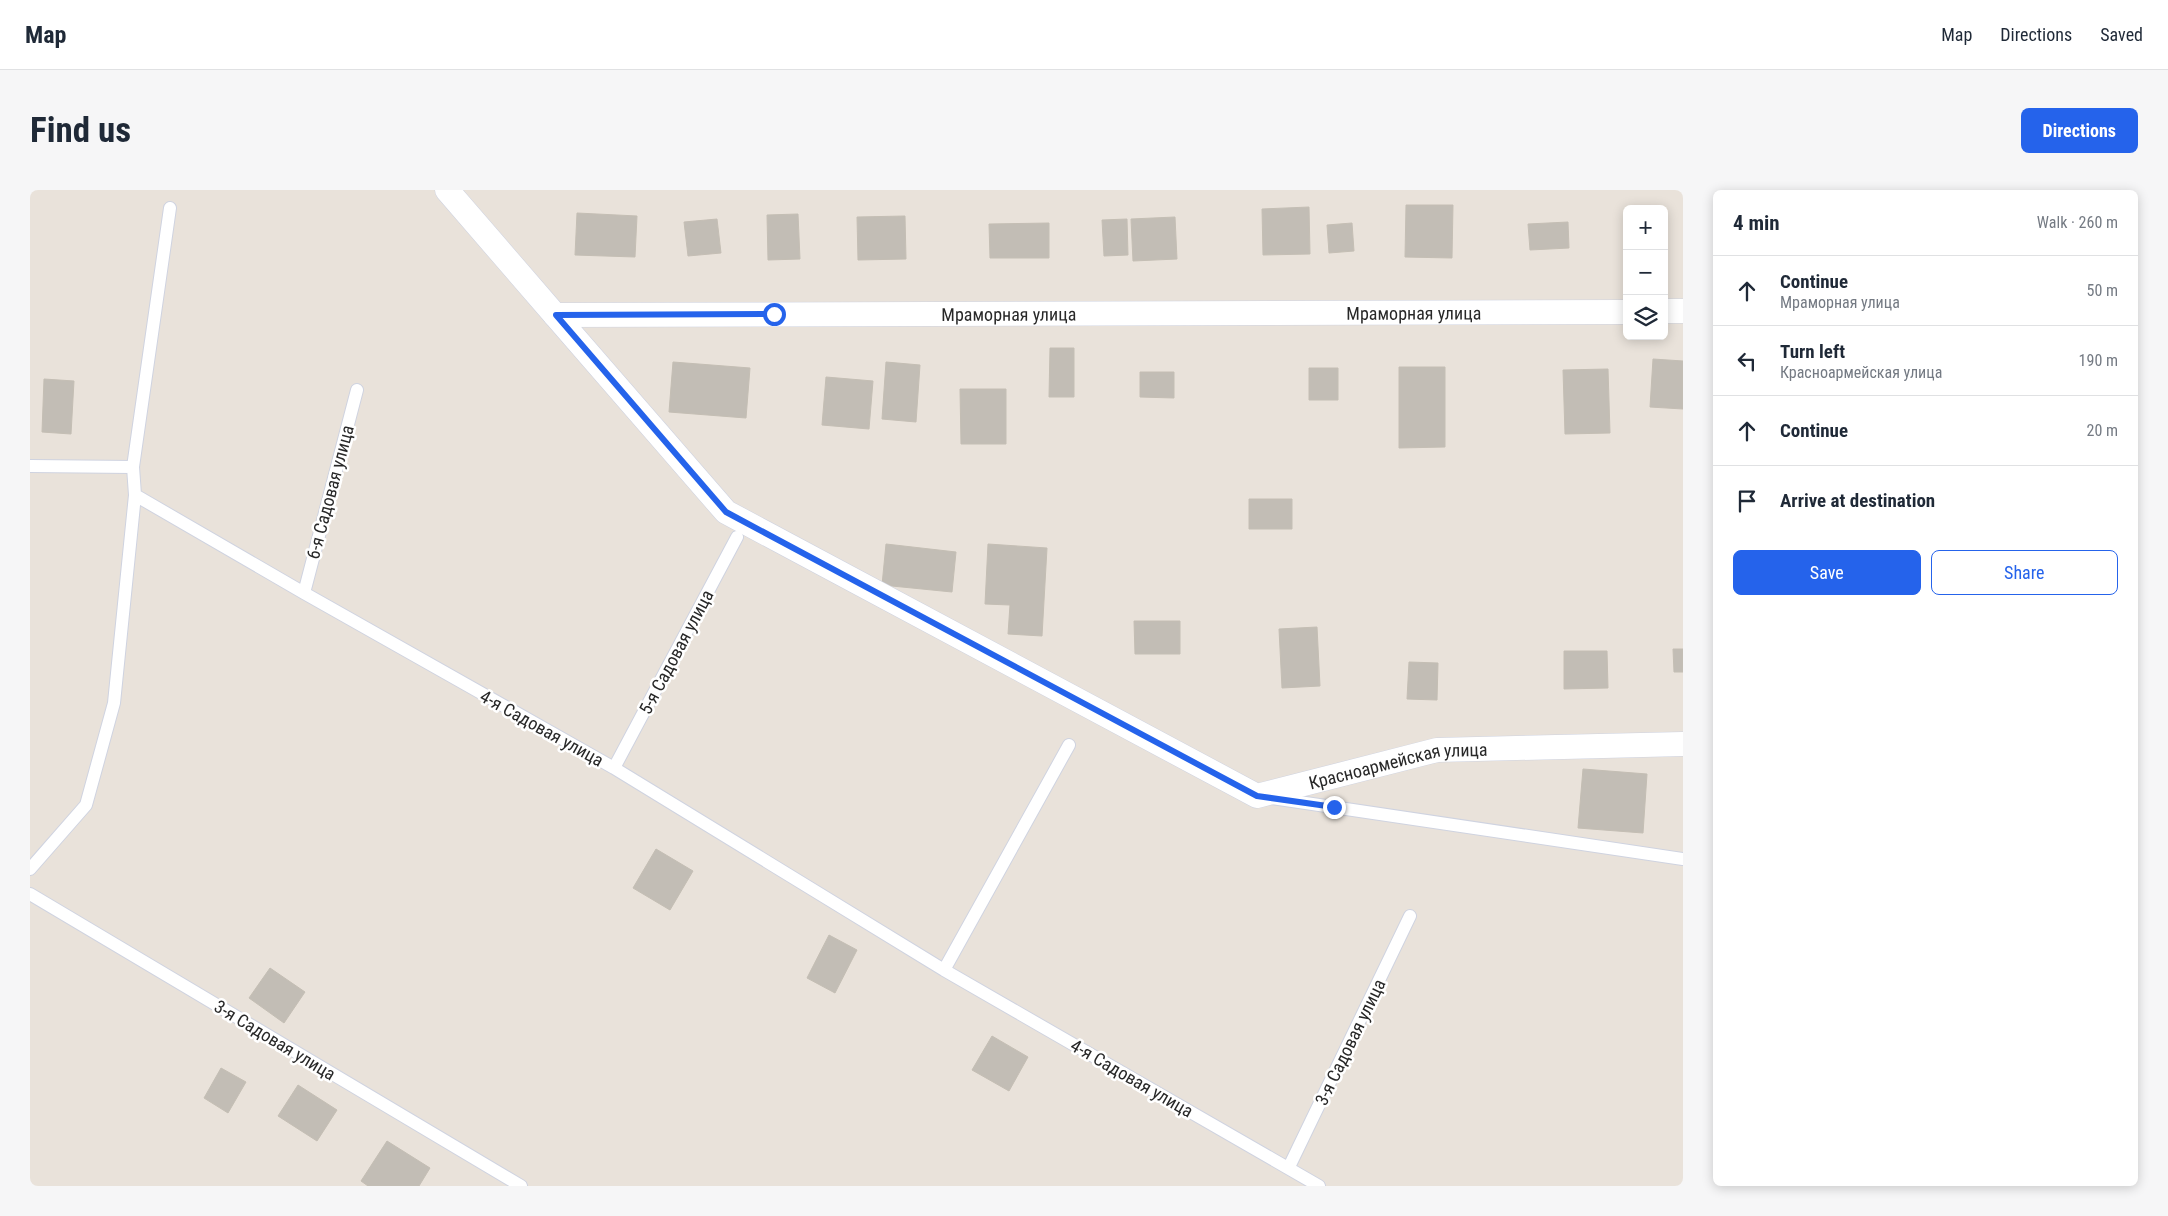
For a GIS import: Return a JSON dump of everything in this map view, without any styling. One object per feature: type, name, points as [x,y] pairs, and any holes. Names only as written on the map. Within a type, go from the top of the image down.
[{"type":"street","points":[[447,190],[726,512],[1257,796]]},
{"type":"street","points":[[1668,312],[1683,311]]},
{"type":"street","name":"Мраморная улица","points":[[556,315],[1623,312]]},
{"type":"street","name":"Красноармейская улица","points":[[1257,796],[1437,750],[1683,744]]},
{"type":"lane","points":[[30,869],[86,805],[114,703],[135,495],[133,468],[170,208]]},
{"type":"lane","name":"6-я Садовая улица","points":[[304,593],[357,390]]},
{"type":"lane","points":[[30,466],[133,468]]},
{"type":"lane","name":"4-я Садовая улица","points":[[135,495],[614,768],[944,970],[1319,1186]]},
{"type":"lane","name":"5-я Садовая улица","points":[[614,768],[737,537]]},
{"type":"lane","points":[[944,970],[1069,745]]},
{"type":"lane","points":[[1257,796],[1683,859]]},
{"type":"lane","name":"3-я Садовая улица","points":[[30,894],[521,1186]]},
{"type":"lane","name":"3-я Садовая улица","points":[[1289,1167],[1410,916]]},
{"type":"building","points":[[1406,205],[1453,205],[1452,258],[1405,257]]},
{"type":"building","points":[[1309,207],[1310,254],[1263,255],[1262,209]]},
{"type":"building","points":[[577,213],[637,216],[635,257],[575,255]]},
{"type":"building","points":[[798,214],[800,259],[768,260],[767,215]]},
{"type":"building","points":[[905,216],[906,259],[858,260],[857,217]]},
{"type":"building","points":[[1175,217],[1177,259],[1133,261],[1131,219]]},
{"type":"building","points":[[717,219],[721,253],[688,256],[684,222]]},
{"type":"building","points":[[1127,219],[1128,255],[1104,256],[1102,220]]},
{"type":"building","points":[[1568,222],[1569,248],[1530,250],[1528,224]]},
{"type":"building","points":[[1049,223],[1049,258],[990,258],[989,224]]},
{"type":"building","points":[[1352,223],[1354,251],[1329,253],[1327,225]]},
{"type":"building","points":[[1050,348],[1074,348],[1074,397],[1049,397]]},
{"type":"building","points":[[1653,359],[1683,361],[1683,409],[1650,407]]},
{"type":"building","points":[[673,362],[750,368],[746,418],[669,412]]},
{"type":"building","points":[[886,362],[920,365],[916,422],[882,419]]},
{"type":"building","points":[[1399,367],[1445,367],[1445,447],[1399,448]]},
{"type":"building","points":[[1309,368],[1338,368],[1338,400],[1309,400]]},
{"type":"building","points":[[1608,369],[1610,433],[1565,434],[1563,370]]},
{"type":"building","points":[[1140,372],[1174,372],[1174,398],[1140,397]]},
{"type":"building","points":[[826,377],[873,381],[869,429],[822,425]]},
{"type":"building","points":[[44,379],[74,381],[71,434],[42,432]]},
{"type":"building","points":[[960,389],[1006,389],[1006,444],[961,444]]},
{"type":"building","points":[[1249,499],[1292,499],[1292,529],[1249,529]]},
{"type":"building","points":[[886,544],[956,552],[952,592],[882,585]]},
{"type":"building","points":[[988,544],[1047,548],[1042,636],[1008,634],[1010,605],[985,604]]},
{"type":"building","points":[[1134,621],[1180,621],[1180,654],[1135,654]]},
{"type":"building","points":[[1317,627],[1320,686],[1282,688],[1279,629]]},
{"type":"building","points":[[1673,649],[1683,649],[1683,672],[1674,672]]},
{"type":"building","points":[[1564,651],[1607,651],[1608,688],[1564,689]]},
{"type":"building","points":[[1409,662],[1438,663],[1437,700],[1407,699]]},
{"type":"building","points":[[1583,769],[1647,774],[1643,833],[1578,828]]},
{"type":"building","points":[[656,849],[693,871],[670,910],[633,888]]},
{"type":"building","points":[[829,935],[857,950],[835,993],[807,978]]},
{"type":"building","points":[[270,968],[305,992],[284,1023],[249,998]]},
{"type":"building","points":[[992,1036],[1028,1057],[1009,1091],[972,1070]]},
{"type":"building","points":[[221,1068],[246,1082],[228,1113],[204,1098]]},
{"type":"building","points":[[298,1085],[337,1110],[317,1141],[278,1116]]},
{"type":"building","points":[[387,1141],[430,1168],[419,1186],[368,1186],[361,1181]]},
{"type":"route","points":[[774,314],[556,315],[726,512],[1257,796],[1334,807]]}]
